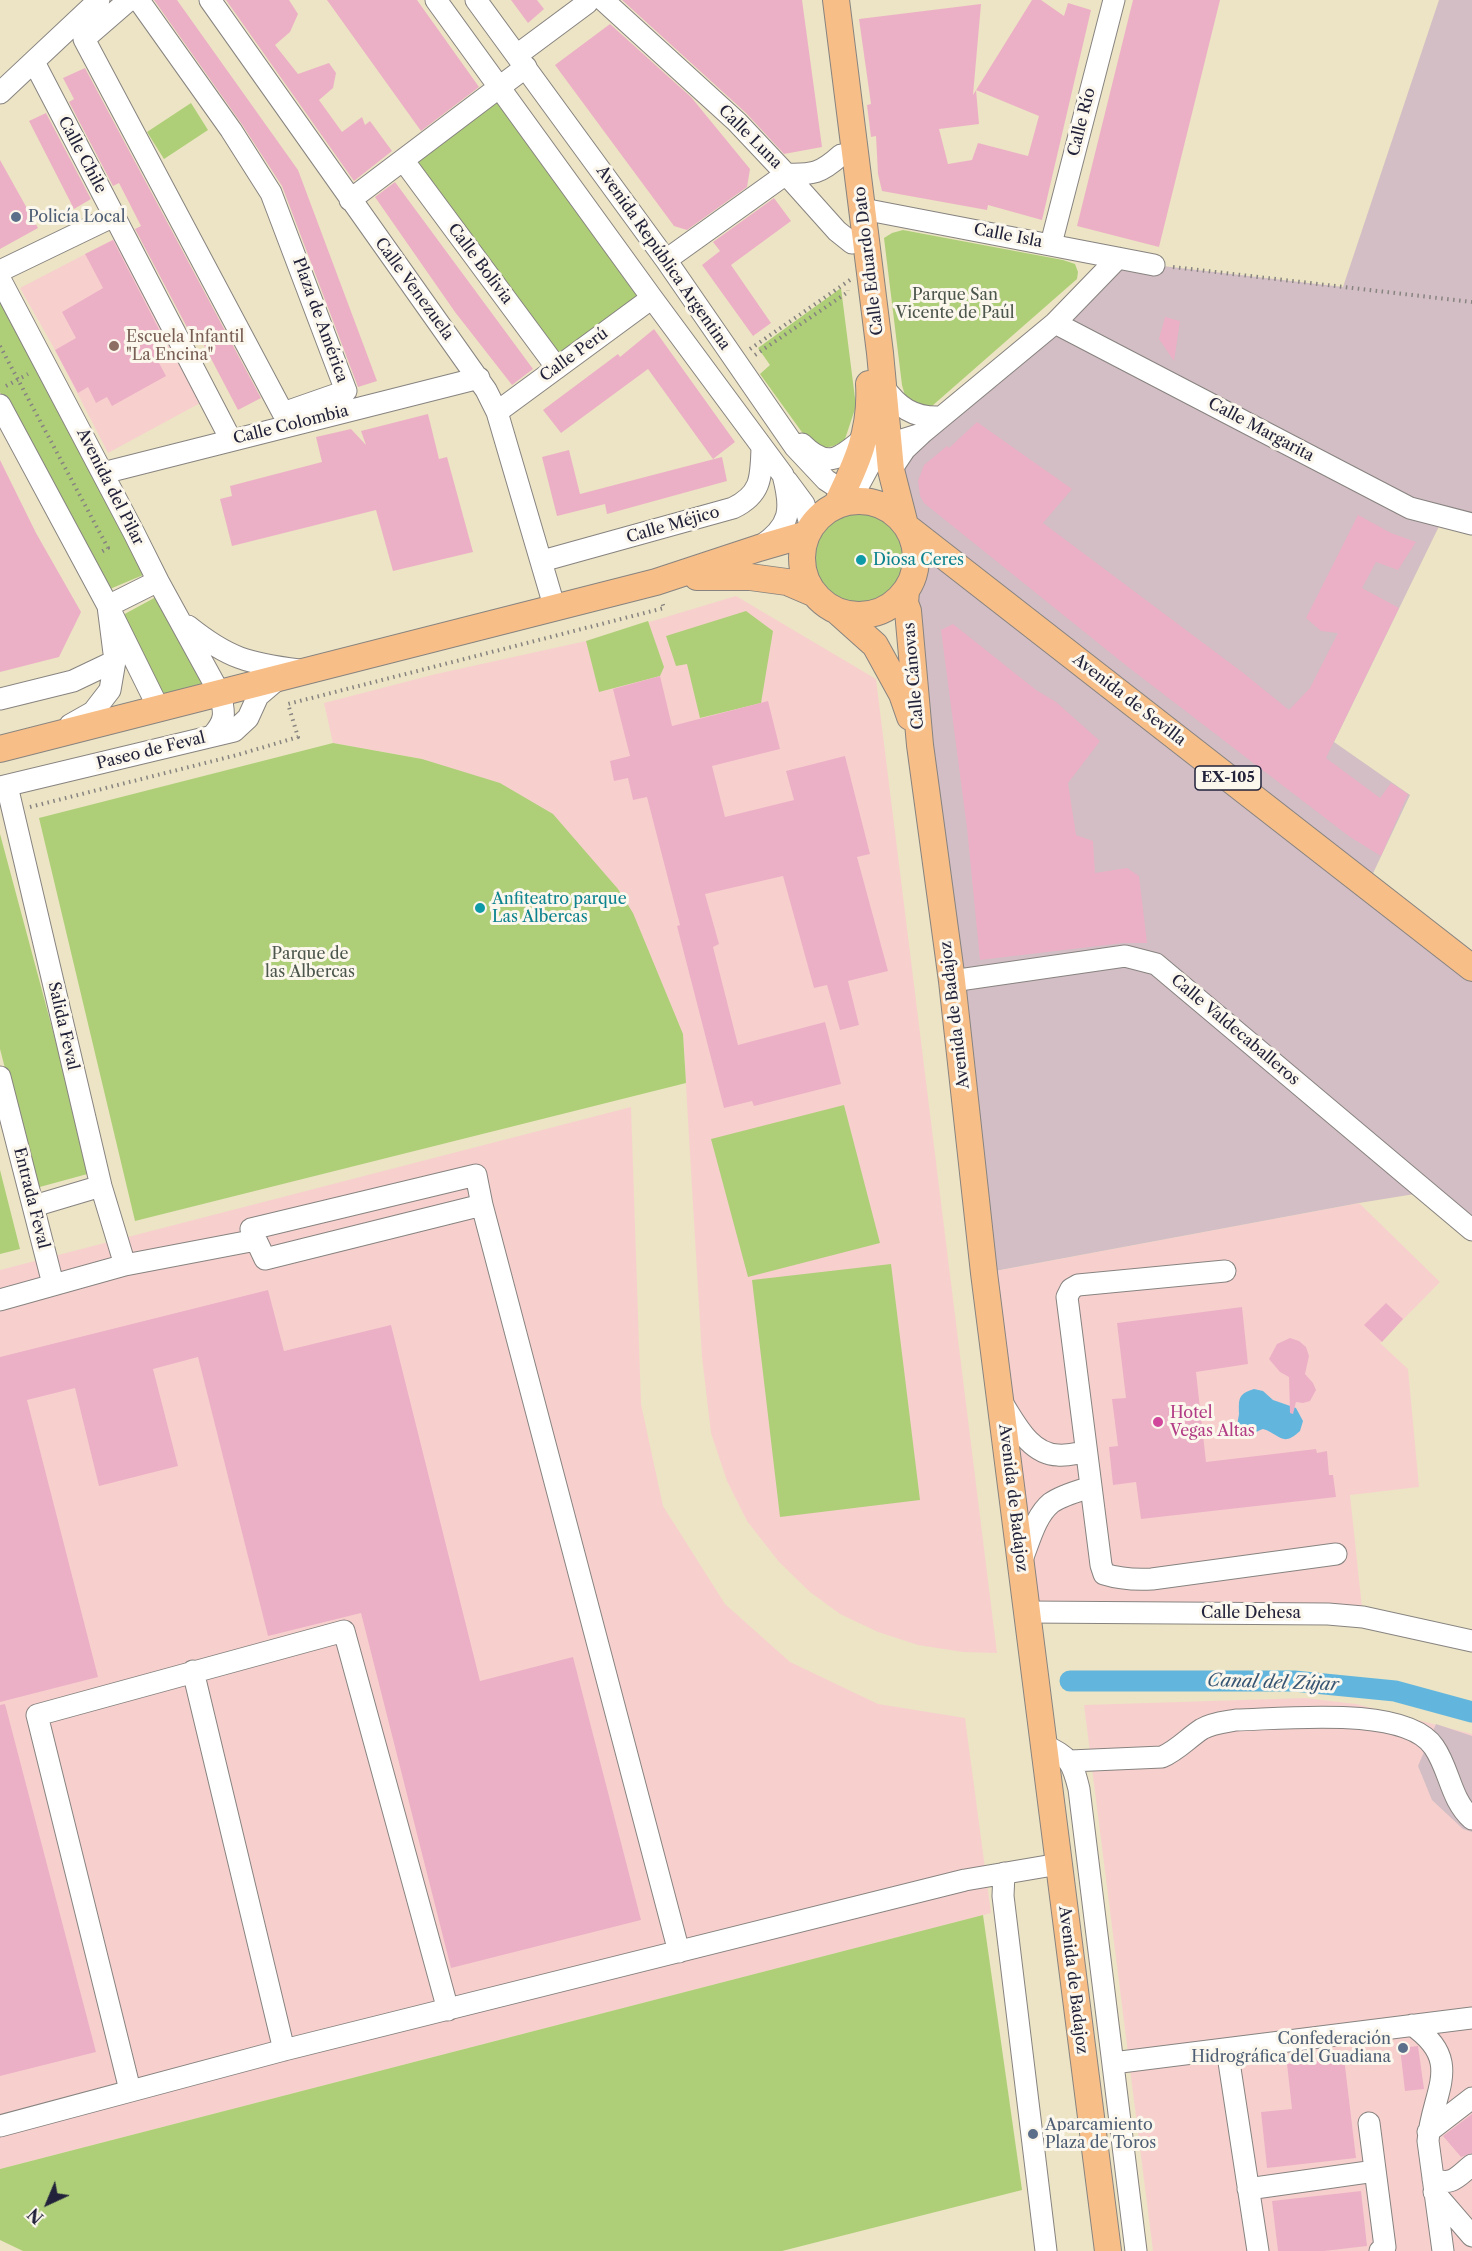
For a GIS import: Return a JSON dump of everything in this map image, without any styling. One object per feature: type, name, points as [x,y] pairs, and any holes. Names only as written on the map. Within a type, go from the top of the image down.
[{"type":"main road","name":"Calle Eduardo Dato","points":[[822,0],[852,243],[849,276],[865,341],[870,406],[864,438],[852,475],[849,499]]},
{"type":"main road","name":"Calle Eduardo Dato","points":[[836,0],[863,209],[891,470],[906,525]]},
{"type":"main road","points":[[849,499],[880,505],[893,512],[906,525],[916,550],[917,562],[910,585],[896,603],[885,610],[869,615],[852,615],[826,605],[814,594],[805,578],[802,562],[809,531],[823,513],[849,499]]},
{"type":"main road","name":"Avenida de Sevilla","points":[[906,525],[1472,968]]},
{"type":"main road","points":[[0,749],[663,580],[809,531]]},
{"type":"main road","name":"Avenida de Sevilla","points":[[910,585],[926,571],[953,572],[984,588]]},
{"type":"main road","points":[[663,580],[723,576],[750,577],[787,582],[814,594]]},
{"type":"main road","name":"Calle Cánovas","points":[[910,585],[905,603],[920,745]]},
{"type":"main road","name":"Calle Cánovas","points":[[837,611],[875,645],[902,694],[920,745]]},
{"type":"main road","name":"Avenida de Badajoz","points":[[920,745],[952,981],[1000,1399],[1108,2251]]},
{"type":"street","points":[[0,93],[99,0]]},
{"type":"street","name":"Plaza de América","points":[[129,0],[84,39],[283,413],[346,391],[271,192],[237,139],[140,2],[135,0]]},
{"type":"street","name":"Calle Venezuela","points":[[210,0],[478,378],[497,412],[555,609]]},
{"type":"street","name":"Avenida República Argentina","points":[[436,0],[804,504],[809,531]]},
{"type":"street","name":"Avenida República Argentina","points":[[476,0],[666,260],[807,462],[849,499]]},
{"type":"street","points":[[350,200],[499,87],[522,61],[589,0]]},
{"type":"street","name":"Calle Luna","points":[[603,0],[737,122],[786,174],[666,260]]},
{"type":"street","name":"Calle Río","points":[[1051,244],[1114,0]]},
{"type":"street","name":"Calle Chile","points":[[34,62],[231,440]]},
{"type":"street","points":[[786,174],[812,174],[821,171],[841,155]]},
{"type":"street","name":"Calle Bolivia","points":[[403,160],[557,368]]},
{"type":"street","points":[[786,174],[837,231],[852,243]]},
{"type":"street","name":"Calle Isla","points":[[863,209],[1154,265]]},
{"type":"street","points":[[0,271],[114,216]]},
{"type":"street","points":[[891,470],[906,449],[921,434],[1054,323],[1118,258]]},
{"type":"street","name":"Avenida del Pilar","points":[[0,279],[158,581],[220,694]]},
{"type":"street","name":"Calle Perú","points":[[497,412],[652,298]]},
{"type":"street","name":"Calle Margarita","points":[[1054,323],[1410,508],[1472,524]]},
{"type":"street","name":"Calle Colombia","points":[[103,473],[478,378]]},
{"type":"street","points":[[883,386],[896,404],[906,410],[926,418],[940,417]]},
{"type":"street","points":[[0,405],[108,606],[159,709]]},
{"type":"street","points":[[777,420],[805,447],[824,459],[833,459],[845,454],[864,438]]},
{"type":"street","points":[[849,499],[875,455],[889,444],[921,434]]},
{"type":"street","name":"Calle Méjico","points":[[542,561],[744,503],[757,488],[762,447]]},
{"type":"street","name":"Avenida República Argentina","points":[[759,548],[776,536],[786,523],[789,495],[783,475]]},
{"type":"street","points":[[108,606],[158,581]]},
{"type":"street","points":[[49,737],[93,712],[110,690],[115,661],[108,606]]},
{"type":"street","points":[[181,621],[213,646],[237,658],[261,665],[309,671]]},
{"type":"street","points":[[0,699],[73,681],[115,661]]},
{"type":"street","name":"Paseo de Feval","points":[[3,787],[234,731],[248,718],[258,696],[278,679]]},
{"type":"street","points":[[213,735],[223,724],[223,705],[220,694]]},
{"type":"street","name":"Salida Feval","points":[[3,787],[13,811],[101,1186],[124,1265]]},
{"type":"street","name":"Calle Valdecaballeros","points":[[952,981],[1125,956],[1156,964],[1472,1230]]},
{"type":"street","name":"Entrada Feval","points":[[0,1077],[53,1284]]},
{"type":"street","points":[[482,1205],[265,1259],[252,1230],[476,1175],[679,1952]]},
{"type":"street","points":[[34,1206],[101,1186]]},
{"type":"street","points":[[315,1214],[322,1245]]},
{"type":"street","points":[[0,1300],[124,1265],[256,1240]]},
{"type":"street","points":[[1226,1271],[1078,1286],[1071,1290],[1067,1297],[1104,1574],[1130,1580],[1152,1579],[1336,1554]]},
{"type":"street","points":[[1000,1399],[1020,1432],[1044,1453]]},
{"type":"street","points":[[1050,1504],[1035,1504],[1017,1494],[1010,1480],[1022,1462],[1029,1456],[1044,1453],[1058,1455],[1086,1452]]},
{"type":"street","points":[[1021,1562],[1041,1515],[1050,1504],[1061,1497],[1091,1487]]},
{"type":"street","name":"Calle Dehesa","points":[[1027,1612],[1328,1614],[1363,1617],[1472,1641]]},
{"type":"street","points":[[130,2090],[37,1715],[344,1631],[447,2010]]},
{"type":"street","points":[[194,1671],[284,2050]]},
{"type":"street","points":[[1070,1761],[1162,1757],[1172,1753],[1203,1728],[1236,1720],[1373,1719],[1393,1722],[1425,1736],[1435,1748],[1461,1809],[1472,1819]]},
{"type":"street","points":[[1044,1745],[1070,1761],[1079,1789],[1136,2251]]},
{"type":"street","points":[[0,2126],[284,2050],[965,1880],[1059,1864]]},
{"type":"street","points":[[1004,1873],[1003,1896],[1046,2251]]},
{"type":"street","points":[[1113,2063],[1470,2019]]},
{"type":"street","points":[[1412,2025],[1429,2038],[1442,2067],[1440,2088],[1428,2132],[1443,2251]]},
{"type":"street","points":[[1227,2049],[1258,2251]]},
{"type":"street","points":[[1428,2132],[1472,2098]]},
{"type":"street","points":[[1369,2123],[1385,2247],[1380,2251]]},
{"type":"street","points":[[1433,2186],[1455,2179],[1472,2165]]},
{"type":"street","points":[[1248,2189],[1375,2171]]},
{"type":"street","points":[[1433,2186],[1472,2236]]},
{"type":"street","points":[[1468,2251],[1472,2248]]},
{"type":"path","points":[[1154,265],[1472,302]]},
{"type":"path","points":[[739,366],[754,364],[755,355],[848,292],[849,276]]},
{"type":"path","points":[[739,366],[849,276]]},
{"type":"path","points":[[0,346],[108,548],[83,562]]},
{"type":"path","points":[[0,390],[45,364]]},
{"type":"path","points":[[13,811],[237,755],[298,737],[288,704],[664,608],[663,580]]},
{"type":"shaded area","points":[[1439,0],[1472,0],[1472,524],[1444,516],[1334,742],[1410,795],[1367,886],[1472,968],[1472,1230],[1427,1192],[984,1273],[906,591],[913,579],[917,562],[916,550],[899,458],[1118,258],[1154,265],[1343,287]]},
{"type":"shaded area","name":"Escuela Infantil \"La Encina\"","points":[[118,237],[202,402],[108,453],[20,288]]},
{"type":"shaded area","points":[[736,596],[876,679],[997,1653],[963,1652],[918,1645],[878,1632],[840,1614],[810,1592],[779,1562],[747,1521],[727,1481],[711,1433],[702,1357],[683,1035],[422,759],[333,743],[324,703],[436,674],[586,641]]},
{"type":"shaded area","points":[[631,1107],[641,1404],[663,1506],[725,1604],[790,1662],[878,1704],[965,1718],[991,1913],[0,2169],[0,1270]]},
{"type":"shaded area","points":[[1359,1203],[1440,1282],[1380,1343],[1408,1369],[1419,1487],[1350,1495],[1363,1617],[1027,1612],[984,1273]]},
{"type":"shaded area","points":[[1305,1698],[1356,1704],[1472,1734],[1472,2251],[1153,2251],[1084,1705]]},
{"type":"shaded area","points":[[1436,1724],[1472,1736],[1472,1832],[1463,1829],[1432,1800],[1418,1766]]},
{"type":"green space","points":[[497,101],[640,298],[559,358],[414,164]]},
{"type":"green space","points":[[191,103],[208,130],[164,159],[147,132]]},
{"type":"green space","name":"Parque San Vicente de Paúl","points":[[903,230],[1063,260],[1075,264],[1078,272],[1077,279],[932,406],[918,406],[906,399],[902,385],[884,238]]},
{"type":"green space","points":[[841,288],[856,406],[845,439],[836,445],[823,447],[809,442],[760,374],[770,365],[758,348]]},
{"type":"green space","points":[[0,296],[144,570],[143,575],[110,589],[103,584],[0,392]]},
{"type":"green space","points":[[859,502],[881,507],[899,519],[911,537],[916,559],[911,581],[899,599],[881,611],[859,616],[837,611],[819,599],[807,581],[802,559],[807,537],[819,519],[837,507]]},
{"type":"green space","points":[[156,597],[204,685],[165,697],[158,694],[121,616]]},
{"type":"green space","points":[[746,611],[773,631],[761,703],[700,718],[687,664],[676,666],[666,636]]},
{"type":"green space","points":[[648,621],[664,667],[660,676],[599,692],[586,641]]},
{"type":"green space","name":"Parque de las Albercas","points":[[333,743],[422,759],[500,783],[553,814],[618,889],[633,913],[683,1034],[686,1083],[135,1221],[39,818]]},
{"type":"green space","points":[[0,834],[91,1173],[36,1188],[0,1049]]},
{"type":"green space","points":[[844,1105],[880,1243],[748,1277],[711,1139]]},
{"type":"green space","points":[[0,1170],[20,1249],[0,1254]]},
{"type":"green space","points":[[891,1264],[920,1500],[780,1517],[752,1280]]},
{"type":"green space","points":[[983,1915],[1022,2190],[782,2251],[23,2251],[0,2240],[0,2169]]},
{"type":"water","points":[[1254,1389],[1263,1391],[1273,1400],[1296,1408],[1303,1421],[1300,1431],[1289,1439],[1285,1439],[1263,1429],[1250,1435],[1239,1431],[1240,1398],[1244,1393]]},
{"type":"building","points":[[154,0],[177,0],[298,170],[377,381],[358,387],[282,186],[241,123]]},
{"type":"building","points":[[226,0],[289,0],[298,14],[290,32],[275,45],[298,74],[329,63],[336,73],[333,88],[319,100],[342,132],[362,117],[365,125],[370,121],[392,151],[354,181]]},
{"type":"building","points":[[327,0],[417,0],[479,87],[421,131]]},
{"type":"building","points":[[511,0],[537,0],[544,9],[528,23]]},
{"type":"building","points":[[622,0],[802,0],[822,147],[784,154],[746,113]]},
{"type":"building","points":[[1032,0],[1041,0],[1064,16],[1068,3],[1091,10],[1042,220],[988,205],[987,210],[882,191],[878,174],[876,136],[871,137],[867,105],[871,104],[859,19],[981,4],[973,95],[976,90]],"holes":[[[976,90],[1039,116],[1028,156],[978,143],[972,160],[948,164],[939,129],[979,124]]]},
{"type":"building","points":[[1133,0],[1220,0],[1159,247],[1077,226]]},
{"type":"building","points":[[610,24],[691,97],[750,169],[747,187],[687,230],[674,226],[555,65]]},
{"type":"building","points":[[85,68],[261,398],[238,410],[196,330],[190,333],[135,229],[141,226],[119,183],[113,186],[69,102],[74,99],[63,78]]},
{"type":"building","points":[[46,113],[91,199],[74,209],[29,121]]},
{"type":"building","name":"Policía Local","points":[[0,160],[38,228],[0,249]]},
{"type":"building","points":[[395,182],[533,369],[512,385],[455,312],[375,197]]},
{"type":"building","points":[[774,198],[791,221],[731,265],[771,323],[753,336],[702,265],[720,251],[713,242]]},
{"type":"building","points":[[113,240],[167,345],[160,349],[165,359],[159,363],[166,376],[112,406],[107,397],[96,403],[88,387],[78,393],[55,350],[76,338],[62,312],[103,288],[85,254]]},
{"type":"building","points":[[1165,317],[1180,321],[1174,361],[1159,339]]},
{"type":"building","points":[[654,329],[735,442],[713,459],[648,369],[561,433],[543,410],[618,354],[620,357]]},
{"type":"building","points":[[428,414],[439,459],[447,457],[473,552],[393,571],[376,510],[232,546],[220,499],[232,496],[230,486],[322,462],[316,437],[351,429],[366,445],[361,431]]},
{"type":"building","points":[[977,422],[1072,489],[1043,523],[1242,672],[1289,710],[1310,688],[1338,633],[1321,631],[1306,618],[1358,515],[1391,533],[1416,542],[1398,570],[1376,562],[1362,588],[1399,608],[1326,758],[1380,798],[1391,783],[1408,794],[1381,856],[1350,837],[1128,667],[924,503],[920,496],[918,481],[924,465],[947,446],[949,448]]},
{"type":"building","points":[[569,450],[580,494],[722,457],[727,481],[607,514],[605,504],[557,516],[542,457]]},
{"type":"building","points":[[0,460],[36,533],[81,612],[59,657],[0,672]]},
{"type":"building","points":[[953,624],[1036,690],[1056,702],[1100,741],[1068,783],[1076,835],[1093,841],[1095,873],[1127,868],[1139,876],[1147,943],[1123,943],[980,960],[967,828],[941,630]]},
{"type":"building","points":[[660,676],[672,726],[768,701],[780,749],[712,766],[725,817],[794,800],[786,771],[845,756],[870,854],[857,857],[888,971],[848,981],[859,1025],[840,1030],[827,985],[814,988],[783,876],[705,894],[719,944],[713,947],[738,1045],[825,1022],[841,1084],[754,1106],[752,1101],[724,1108],[677,926],[680,925],[647,797],[633,800],[628,778],[614,781],[610,761],[630,756],[613,689]]},
{"type":"building","points":[[268,1290],[284,1351],[391,1325],[480,1681],[573,1657],[641,1920],[451,1968],[361,1613],[268,1636],[198,1357],[153,1369],[178,1466],[99,1486],[75,1388],[27,1400],[98,1677],[0,1702],[0,1357]]},
{"type":"building","points":[[1386,1303],[1403,1319],[1382,1342],[1364,1325]]},
{"type":"building","name":"Hotel Vegas Altas","points":[[1242,1307],[1248,1364],[1196,1372],[1206,1462],[1316,1449],[1317,1453],[1327,1451],[1329,1475],[1333,1475],[1336,1497],[1141,1519],[1136,1482],[1113,1485],[1109,1447],[1118,1446],[1112,1399],[1126,1398],[1117,1323]]},
{"type":"building","points":[[1290,1338],[1306,1347],[1309,1356],[1305,1374],[1316,1390],[1310,1401],[1296,1402],[1293,1414],[1290,1413],[1289,1377],[1280,1372],[1269,1359],[1277,1344]]},
{"type":"building","points":[[5,1704],[96,2052],[0,2076],[0,1705]]},
{"type":"building","points":[[1418,2046],[1424,2089],[1405,2091],[1400,2048]]},
{"type":"building","points":[[1344,2058],[1356,2158],[1267,2168],[1261,2112],[1292,2109],[1287,2064]]},
{"type":"building","points":[[1472,2114],[1472,2153],[1461,2157],[1443,2136]]},
{"type":"building","points":[[1361,2191],[1367,2246],[1324,2251],[1278,2251],[1272,2201]]},
{"type":"waterway","name":"Canal del Zújar","points":[[1070,1681],[1294,1681],[1395,1691],[1472,1712]]},
{"type":"place","name":"Policía Local","points":[[16,217]]},
{"type":"place","name":"Escuela Infantil \"La Encina\"","points":[[114,346]]},
{"type":"place","name":"Diosa Ceres","points":[[861,560]]},
{"type":"place","name":"Anfiteatro parque Las Albercas","points":[[480,908]]},
{"type":"place","name":"Hotel Vegas Altas","points":[[1158,1422]]},
{"type":"place","name":"Confederación Hidrográfica del Guadiana","points":[[1403,2048]]},
{"type":"place","name":"Aparcamiento Plaza de Toros","points":[[1033,2134]]}]
